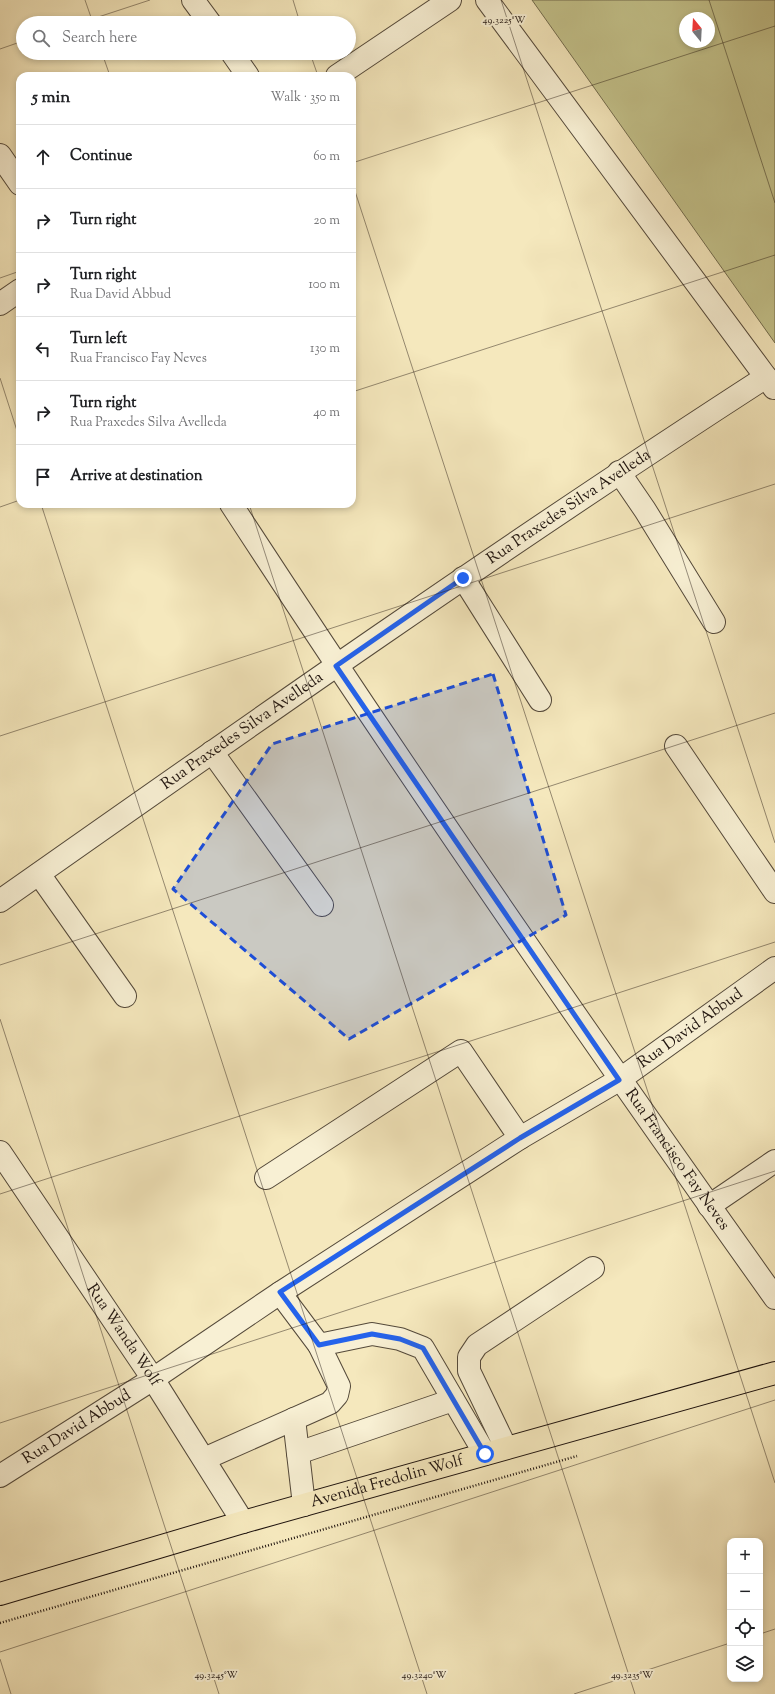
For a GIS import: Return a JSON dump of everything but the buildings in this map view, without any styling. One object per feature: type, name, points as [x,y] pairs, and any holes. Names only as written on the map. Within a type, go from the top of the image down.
[{"type":"main road","name":"Avenida Fredolin Wolf","points":[[0,1594],[243,1522],[775,1373]]},
{"type":"street","points":[[194,0],[205,16]]},
{"type":"street","points":[[343,72],[450,0]]},
{"type":"street","points":[[487,0],[771,383]]},
{"type":"street","points":[[237,60],[245,72]]},
{"type":"street","points":[[0,304],[16,293]]},
{"type":"street","name":"Rua Praxedes Silva Avelleda","points":[[1,898],[39,874],[336,666],[619,472],[771,383]]},
{"type":"street","points":[[619,472],[645,510],[714,622]]},
{"type":"street","name":"Rua Francisco Fay Neves","points":[[234,508],[336,666],[619,1080],[775,1298]]},
{"type":"street","points":[[463,578],[540,700]]},
{"type":"street","points":[[676,746],[775,892]]},
{"type":"street","points":[[212,752],[322,905]]},
{"type":"street","points":[[39,874],[125,996]]},
{"type":"street","name":"Rua David Abbud","points":[[0,1476],[153,1379],[280,1292],[520,1138],[619,1080],[775,968]]},
{"type":"street","points":[[266,1178],[461,1051],[520,1138]]},
{"type":"street","name":"Rua Wanda Wolf","points":[[0,1152],[153,1379],[243,1522]]},
{"type":"street","points":[[710,1206],[775,1161]]},
{"type":"street","points":[[506,1448],[468,1371],[469,1357],[477,1345],[593,1268]]},
{"type":"street","points":[[204,1459],[330,1403],[338,1395],[339,1386],[319,1345],[280,1292]]},
{"type":"street","points":[[319,1345],[372,1334],[400,1339],[423,1348],[485,1454]]},
{"type":"street","points":[[298,1453],[454,1400]]},
{"type":"street","points":[[294,1418],[304,1505]]},
{"type":"path","points":[[0,1623],[583,1454]]},
{"type":"highlighted area","points":[[493,674],[566,915],[349,1039],[173,889],[272,744]]},
{"type":"shaded area","points":[[532,0],[775,0],[775,343]]},
{"type":"route","points":[[463,578],[336,666],[619,1080],[520,1138],[280,1292],[319,1345],[372,1334],[400,1339],[423,1348],[485,1454]]}]
